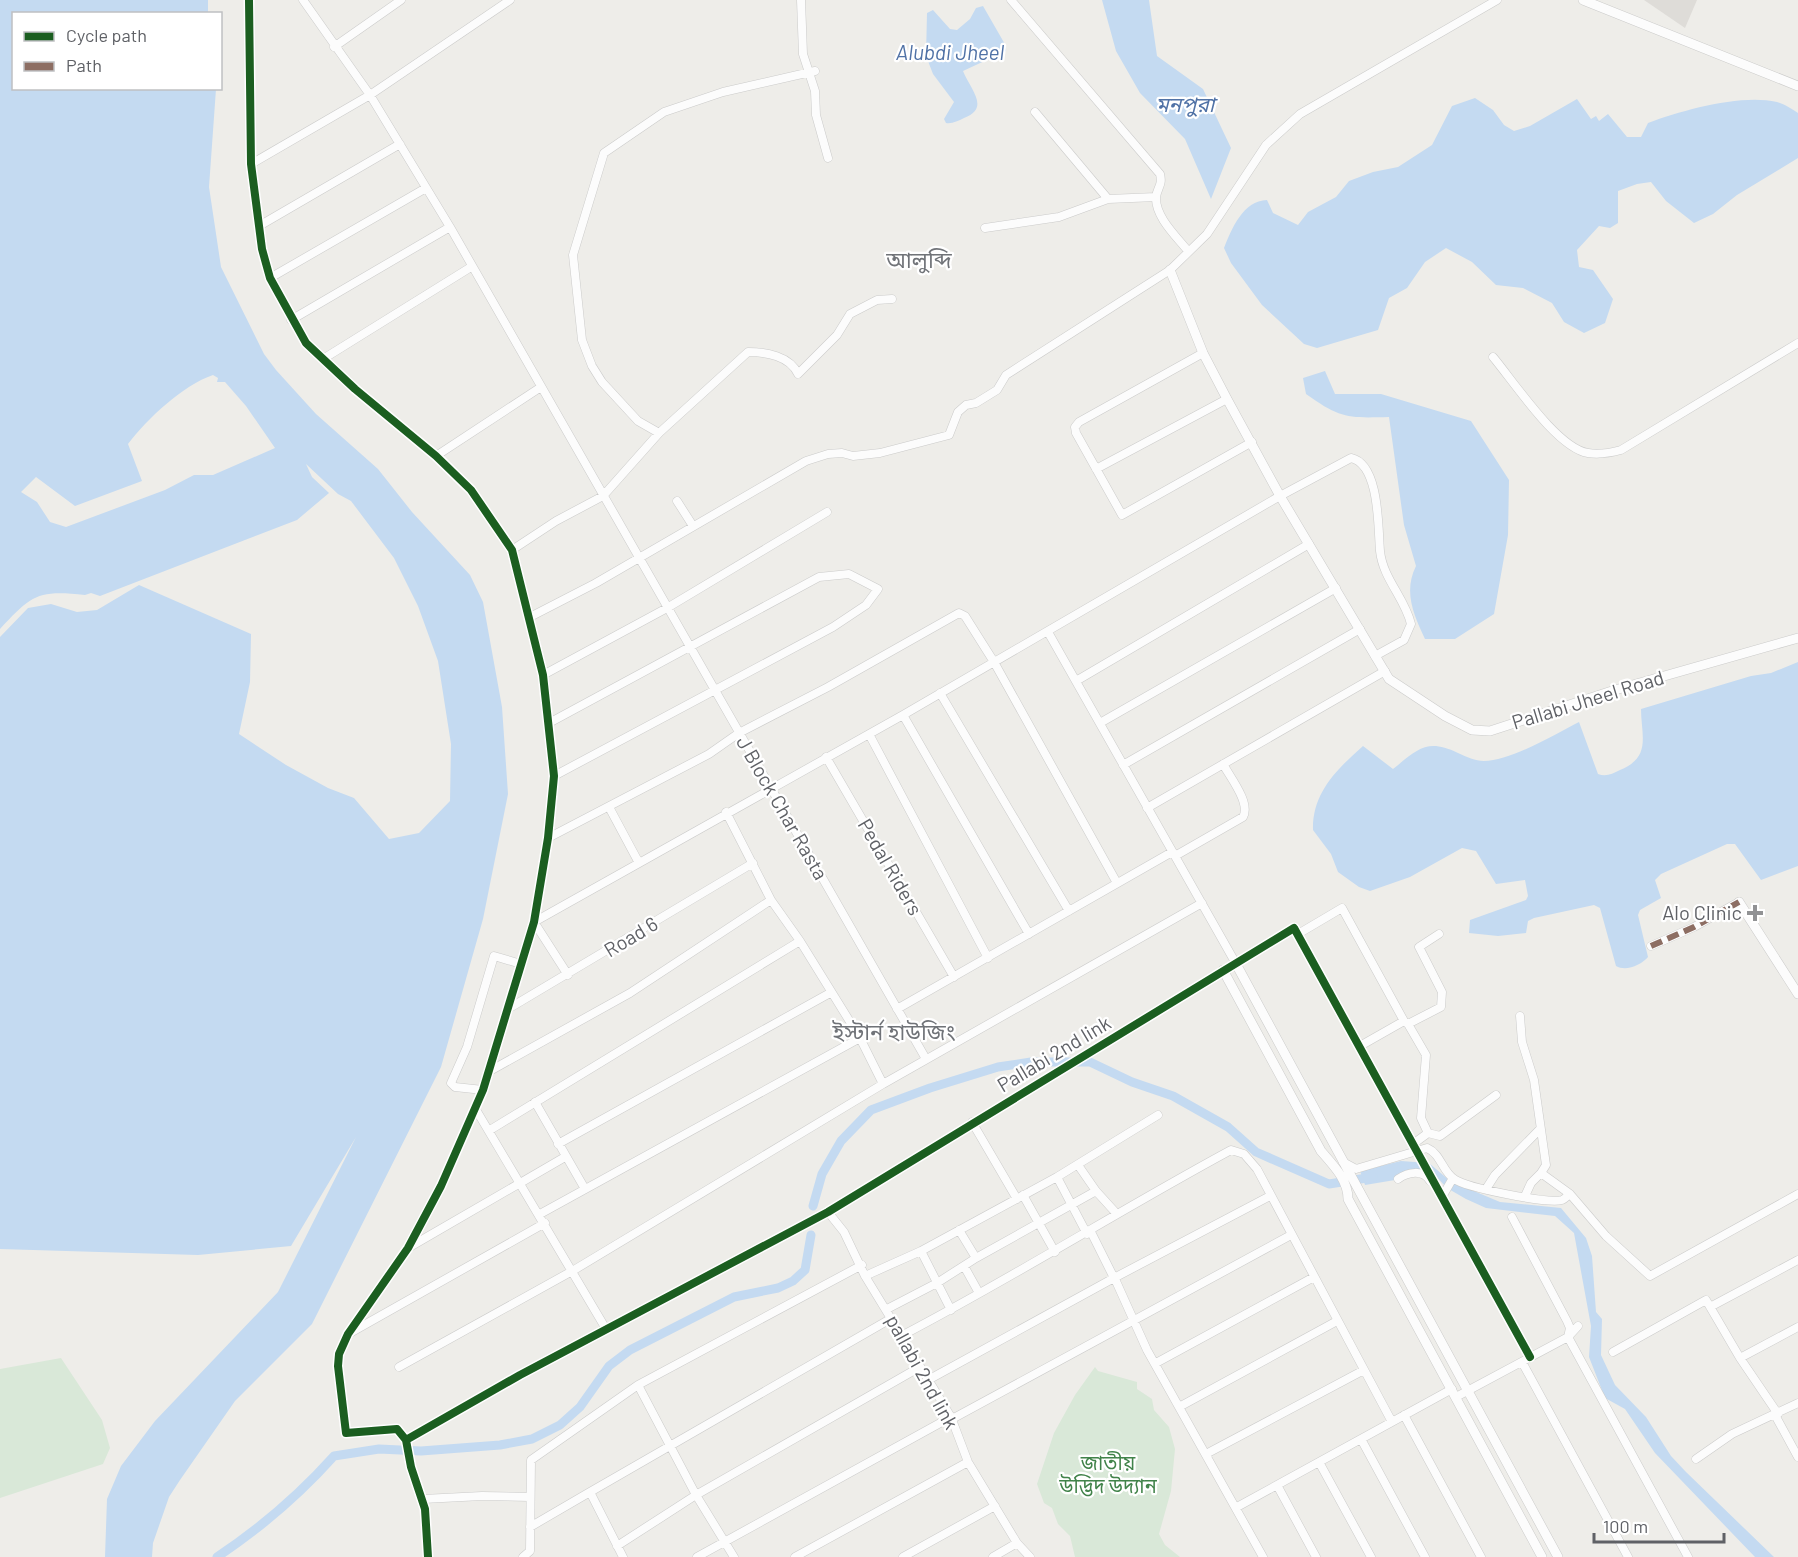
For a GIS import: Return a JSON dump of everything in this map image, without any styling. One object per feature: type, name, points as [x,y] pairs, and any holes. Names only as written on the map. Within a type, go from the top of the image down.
[{"type":"street","points":[[249,0],[251,164],[259,226],[270,278],[291,320],[306,343],[355,389],[436,456],[471,490],[512,550],[543,675],[549,723],[554,776],[548,838],[534,922],[483,1090],[441,1186],[408,1248],[348,1334],[338,1366],[346,1433],[397,1429],[406,1440],[411,1467],[423,1499],[428,1557]]},
{"type":"street","name":"J Block Char Rasta","points":[[303,0],[370,95],[450,227],[926,1059]]},
{"type":"street","points":[[334,47],[401,0]]},
{"type":"street","points":[[251,164],[370,95],[510,0]]},
{"type":"street","points":[[801,0],[803,54],[812,71],[816,115],[828,158]]},
{"type":"street","points":[[1011,0],[1160,174],[1162,183],[1156,197],[1165,222],[1188,251]]},
{"type":"street","points":[[530,617],[596,583],[806,461],[828,454],[842,453],[853,456],[880,453],[949,435],[958,412],[966,405],[997,390],[1006,375],[1170,270],[1207,234],[1266,145],[1284,126],[1300,114],[1497,0]]},
{"type":"street","points":[[1583,0],[1798,87]]},
{"type":"street","points":[[659,433],[638,421],[602,382],[592,366],[582,340],[573,255],[604,153],[664,112],[723,92],[812,71]]},
{"type":"street","points":[[1035,112],[1108,199]]},
{"type":"street","points":[[259,226],[400,144]]},
{"type":"street","points":[[270,278],[426,188]]},
{"type":"street","points":[[985,228],[1059,217],[1108,199],[1156,197]]},
{"type":"street","points":[[291,320],[450,227]]},
{"type":"street","points":[[323,359],[471,267]]},
{"type":"street","points":[[1148,808],[1223,764],[1387,675],[1280,496],[1227,399],[1203,353],[1170,270]]},
{"type":"street","points":[[512,550],[556,520],[603,496],[659,433],[748,352],[781,358],[794,365],[798,374],[837,335],[850,314],[877,300],[892,299]]},
{"type":"street","points":[[1493,357],[1558,435],[1586,453],[1604,454],[1621,450],[1798,343]]},
{"type":"street","points":[[1203,353],[1079,422],[1075,427],[1076,433],[1120,512],[1126,515],[1252,442]]},
{"type":"street","points":[[436,456],[540,387]]},
{"type":"street","points":[[1096,469],[1227,399]]},
{"type":"street","points":[[534,922],[726,812],[903,715],[1345,459],[1358,459],[1376,495],[1381,562],[1411,624],[1404,640],[1375,656]]},
{"type":"street","points":[[677,501],[693,526]]},
{"type":"street","points":[[543,675],[667,608],[827,512]]},
{"type":"street","points":[[1076,681],[1309,544]]},
{"type":"street","points":[[549,723],[819,577],[849,574],[878,589],[866,605],[851,615],[715,691],[554,776]]},
{"type":"street","points":[[1100,723],[1336,588]]},
{"type":"street","points":[[548,838],[710,754],[739,733],[828,687],[959,613],[965,615],[994,662],[1117,883]]},
{"type":"street","points":[[1123,765],[1360,628]]},
{"type":"street","points":[[1048,632],[1235,962],[1341,1165],[1352,1192],[1454,1393],[1542,1557]]},
{"type":"street","name":"Pallabi Jheel Road","points":[[1387,675],[1445,716],[1472,730],[1483,732],[1615,690],[1798,638]]},
{"type":"street","points":[[940,693],[1069,911]]},
{"type":"street","points":[[903,715],[1029,934]]},
{"type":"street","points":[[869,734],[988,958]]},
{"type":"street","name":"Pedal Riders","points":[[826,757],[954,977]]},
{"type":"street","points":[[897,1009],[1117,883],[1243,817],[1244,804],[1223,764]]},
{"type":"street","points":[[609,807],[639,863]]},
{"type":"street","points":[[726,812],[771,900],[800,941],[830,993],[860,1038],[883,1084]]},
{"type":"street","name":"Road 6","points":[[508,1009],[753,863]]},
{"type":"street","points":[[488,1072],[630,993],[771,900]]},
{"type":"street","points":[[1651,946],[1694,927],[1739,902],[1798,994]]},
{"type":"street","points":[[399,1367],[574,1270],[883,1084],[1202,903]]},
{"type":"street","points":[[1428,1133],[1421,1118],[1426,1055],[1342,908],[1298,934],[1441,1192],[1628,1557]]},
{"type":"street","points":[[534,922],[568,975]]},
{"type":"street","name":"Pallabi 2nd link","points":[[406,1440],[606,1329],[828,1212],[1235,962],[1294,928],[1298,934]]},
{"type":"street","points":[[1360,1046],[1441,1007],[1443,992],[1419,947],[1439,934]]},
{"type":"street","points":[[490,1130],[800,941]]},
{"type":"street","points":[[483,1090],[455,1087],[451,1083],[467,1047],[494,956],[521,964]]},
{"type":"street","points":[[1223,970],[1321,1151],[1341,1165],[1356,1169],[1416,1149],[1427,1149],[1435,1153],[1453,1179],[1500,1194],[1560,1200],[1570,1194]]},
{"type":"street","points":[[558,1144],[830,993]]},
{"type":"street","points":[[1520,1016],[1522,1042],[1534,1080],[1546,1165],[1531,1183],[1525,1196]]},
{"type":"street","points":[[540,1214],[668,1141],[860,1038]]},
{"type":"street","points":[[1428,1133],[1440,1136],[1496,1095]]},
{"type":"street","points":[[535,1102],[585,1189]]},
{"type":"street","points":[[476,1108],[574,1270],[606,1329]]},
{"type":"street","points":[[865,1276],[921,1251],[1057,1177],[1158,1114]]},
{"type":"street","points":[[972,1122],[1039,1223],[1055,1252]]},
{"type":"street","points":[[1486,1189],[1495,1175],[1540,1129]]},
{"type":"street","points":[[1416,1149],[1428,1133]]},
{"type":"street","points":[[903,1335],[1089,1233],[1116,1213],[1231,1150],[1244,1154],[1257,1169],[1392,1422]]},
{"type":"street","points":[[408,1248],[565,1157]]},
{"type":"street","points":[[1078,1165],[1096,1191],[1116,1213]]},
{"type":"street","points":[[1398,1179],[1406,1174],[1418,1173],[1427,1176],[1441,1192]]},
{"type":"street","points":[[1541,1173],[1570,1194],[1606,1236],[1650,1276],[1798,1194]]},
{"type":"street","points":[[1057,1177],[1114,1278],[1133,1320],[1179,1407],[1263,1557]]},
{"type":"street","points":[[1441,1192],[1453,1179]]},
{"type":"street","points":[[887,1309],[937,1283],[976,1258],[1096,1191]]},
{"type":"street","points":[[1352,1192],[1467,1391],[1558,1557]]},
{"type":"street","points":[[928,1380],[1270,1196]]},
{"type":"street","name":"pallabi 2nd link","points":[[828,1212],[844,1232],[862,1265],[865,1276],[903,1335],[951,1418],[968,1462],[1017,1543],[1030,1557]]},
{"type":"street","points":[[1512,1217],[1567,1321],[1570,1328],[1568,1337],[1688,1557]]},
{"type":"street","points":[[348,1334],[545,1223]]},
{"type":"street","points":[[959,1230],[976,1258]]},
{"type":"street","points":[[697,1557],[1291,1235]]},
{"type":"street","points":[[921,1251],[951,1310]]},
{"type":"street","points":[[1710,1307],[1798,1260]]},
{"type":"street","points":[[523,1557],[530,1551],[531,1460],[638,1385],[862,1265]]},
{"type":"street","points":[[964,1266],[979,1293]]},
{"type":"street","points":[[1156,1363],[1314,1277]]},
{"type":"street","points":[[1613,1352],[1706,1300],[1740,1359],[1777,1415],[1798,1457]]},
{"type":"street","points":[[530,1527],[892,1318]]},
{"type":"street","points":[[1179,1407],[1337,1321]]},
{"type":"street","points":[[1236,1507],[1404,1415],[1454,1393],[1467,1391],[1526,1360],[1568,1337],[1578,1326]]},
{"type":"street","points":[[1740,1359],[1798,1327]]},
{"type":"street","points":[[617,1546],[696,1495],[920,1367]]},
{"type":"street","points":[[1206,1454],[1364,1370]]},
{"type":"street","points":[[638,1385],[696,1495],[734,1557]]},
{"type":"street","points":[[1696,1459],[1732,1434],[1798,1404]]},
{"type":"street","points":[[1404,1415],[1481,1557]]},
{"type":"street","points":[[1361,1439],[1425,1557]]},
{"type":"street","points":[[795,1557],[968,1462]]},
{"type":"street","points":[[1319,1462],[1371,1557]]},
{"type":"street","points":[[1276,1485],[1316,1557]]},
{"type":"street","points":[[590,1492],[623,1557]]},
{"type":"street","points":[[423,1499],[482,1496],[530,1497]]},
{"type":"street","points":[[903,1557],[995,1506]]},
{"type":"street","points":[[993,1557],[1017,1543]]},
{"type":"shaded area","points":[[1644,0],[1697,0],[1685,28]]},
{"type":"green space","points":[[61,1358],[102,1420],[110,1448],[103,1464],[0,1498],[0,1369]]},
{"type":"green space","name":"জাতীয় উদ্ভিদ উদ্যান","points":[[1095,1367],[1098,1371],[1137,1382],[1137,1389],[1152,1399],[1154,1410],[1169,1427],[1175,1449],[1171,1491],[1159,1534],[1165,1545],[1180,1557],[1075,1557],[1070,1536],[1058,1524],[1052,1508],[1044,1503],[1037,1484],[1054,1433],[1075,1395]]},
{"type":"water","points":[[0,0],[208,0],[208,12],[12,12],[12,90],[216,90],[209,187],[221,267],[264,354],[276,370],[316,414],[378,469],[412,512],[470,575],[483,602],[502,707],[508,794],[483,919],[441,1067],[312,1324],[235,1401],[180,1480],[169,1497],[153,1543],[152,1557],[105,1557],[107,1499],[121,1466],[155,1421],[278,1292],[356,1137],[291,1246],[198,1255],[0,1249],[0,637],[28,608],[51,604],[77,612],[97,610],[139,585],[251,634],[250,682],[239,734],[286,765],[328,788],[354,798],[389,839],[419,833],[450,801],[451,744],[438,661],[418,606],[394,558],[351,501],[338,494],[306,464],[312,477],[329,493],[297,520],[100,596],[91,593],[85,595],[56,593],[36,597],[0,629]],"holes":[[[213,375],[218,378],[217,382],[225,382],[246,406],[275,448],[213,475],[194,475],[165,490],[66,527],[50,522],[37,502],[21,492],[36,477],[75,506],[142,481],[128,444],[155,414],[190,386]]]},
{"type":"water","name":"মনপুরা","points":[[1102,0],[1149,0],[1157,56],[1203,89],[1231,148],[1211,199],[1185,139],[1140,93],[1116,51]]},
{"type":"water","name":"Alubdi Jheel","points":[[983,6],[1006,46],[1006,51],[963,71],[976,98],[976,109],[972,114],[960,120],[946,123],[944,119],[954,102],[933,74],[926,56],[927,13],[933,10],[950,29],[957,30],[970,19],[976,8]]},
{"type":"water","points":[[1475,98],[1493,110],[1504,125],[1514,131],[1530,126],[1577,99],[1591,119],[1596,116],[1599,121],[1608,114],[1627,137],[1641,137],[1648,123],[1712,105],[1746,100],[1777,102],[1798,113],[1798,158],[1737,195],[1713,214],[1694,223],[1666,201],[1651,182],[1618,191],[1618,223],[1610,228],[1599,226],[1577,250],[1579,267],[1593,270],[1613,299],[1605,323],[1584,333],[1564,322],[1552,303],[1523,288],[1496,285],[1472,262],[1446,248],[1425,262],[1407,288],[1389,298],[1378,330],[1317,348],[1304,344],[1262,305],[1231,263],[1224,248],[1240,217],[1251,205],[1267,200],[1273,213],[1298,225],[1308,212],[1336,197],[1349,181],[1373,172],[1398,167],[1432,145],[1452,106]]},
{"type":"water","points":[[1325,371],[1335,394],[1381,394],[1471,421],[1509,480],[1508,535],[1494,614],[1455,639],[1425,639],[1414,612],[1410,585],[1416,566],[1404,525],[1389,417],[1354,417],[1337,413],[1306,394],[1303,378]]},
{"type":"water","points":[[1798,662],[1798,866],[1761,880],[1735,844],[1727,844],[1661,874],[1655,880],[1661,898],[1640,910],[1638,915],[1648,957],[1633,967],[1616,966],[1600,908],[1594,905],[1534,918],[1528,921],[1526,933],[1498,936],[1469,933],[1470,920],[1526,900],[1528,896],[1525,880],[1496,884],[1476,851],[1462,848],[1410,877],[1370,891],[1359,887],[1338,872],[1331,854],[1313,830],[1317,804],[1322,793],[1335,773],[1363,746],[1393,769],[1416,751],[1430,746],[1438,746],[1477,760],[1495,760],[1546,740],[1579,722],[1598,774],[1609,775],[1630,765],[1641,752],[1643,736],[1641,709],[1751,676],[1771,673]]},
{"type":"water","points":[[1401,1161],[1429,1163],[1450,1181],[1500,1202],[1561,1208],[1586,1238],[1592,1256],[1596,1312],[1602,1319],[1601,1355],[1615,1385],[1646,1417],[1671,1456],[1774,1557],[1755,1557],[1655,1453],[1625,1409],[1605,1398],[1589,1357],[1591,1326],[1574,1233],[1555,1216],[1486,1208],[1447,1188],[1431,1171],[1410,1170],[1395,1180],[1365,1185],[1360,1171]]},
{"type":"waterway","points":[[813,1206],[822,1174],[841,1141],[871,1110],[930,1088],[998,1067],[1031,1062],[1090,1062],[1132,1082],[1173,1096],[1228,1127],[1256,1152],[1329,1184],[1373,1177]]},
{"type":"waterway","points":[[217,1557],[278,1510],[334,1456],[379,1449],[421,1451],[500,1445],[532,1439],[560,1425],[580,1407],[609,1366],[630,1350],[734,1297],[778,1288],[793,1281],[805,1270],[811,1235]]},
{"type":"marked path","points":[[1651,946],[1694,927],[1739,902]]},
{"type":"cycle path","points":[[249,0],[251,164],[262,249],[270,278],[306,343],[355,389],[436,456],[471,490],[512,550],[543,675],[554,776],[548,838],[534,922],[483,1090],[441,1186],[408,1248],[348,1334],[339,1354],[338,1366],[346,1433],[397,1429],[406,1440],[411,1467],[425,1509],[428,1557]]},
{"type":"cycle path","points":[[406,1440],[520,1375],[828,1212],[1294,928],[1530,1357]]},
{"type":"place","name":"Alo Clinic","points":[[1755,913]]},
{"type":"district","name":"আলুব্দি","points":[[919,260]]},
{"type":"district","name":"ইস্টার্ন হাউজিং","points":[[894,1032]]}]
